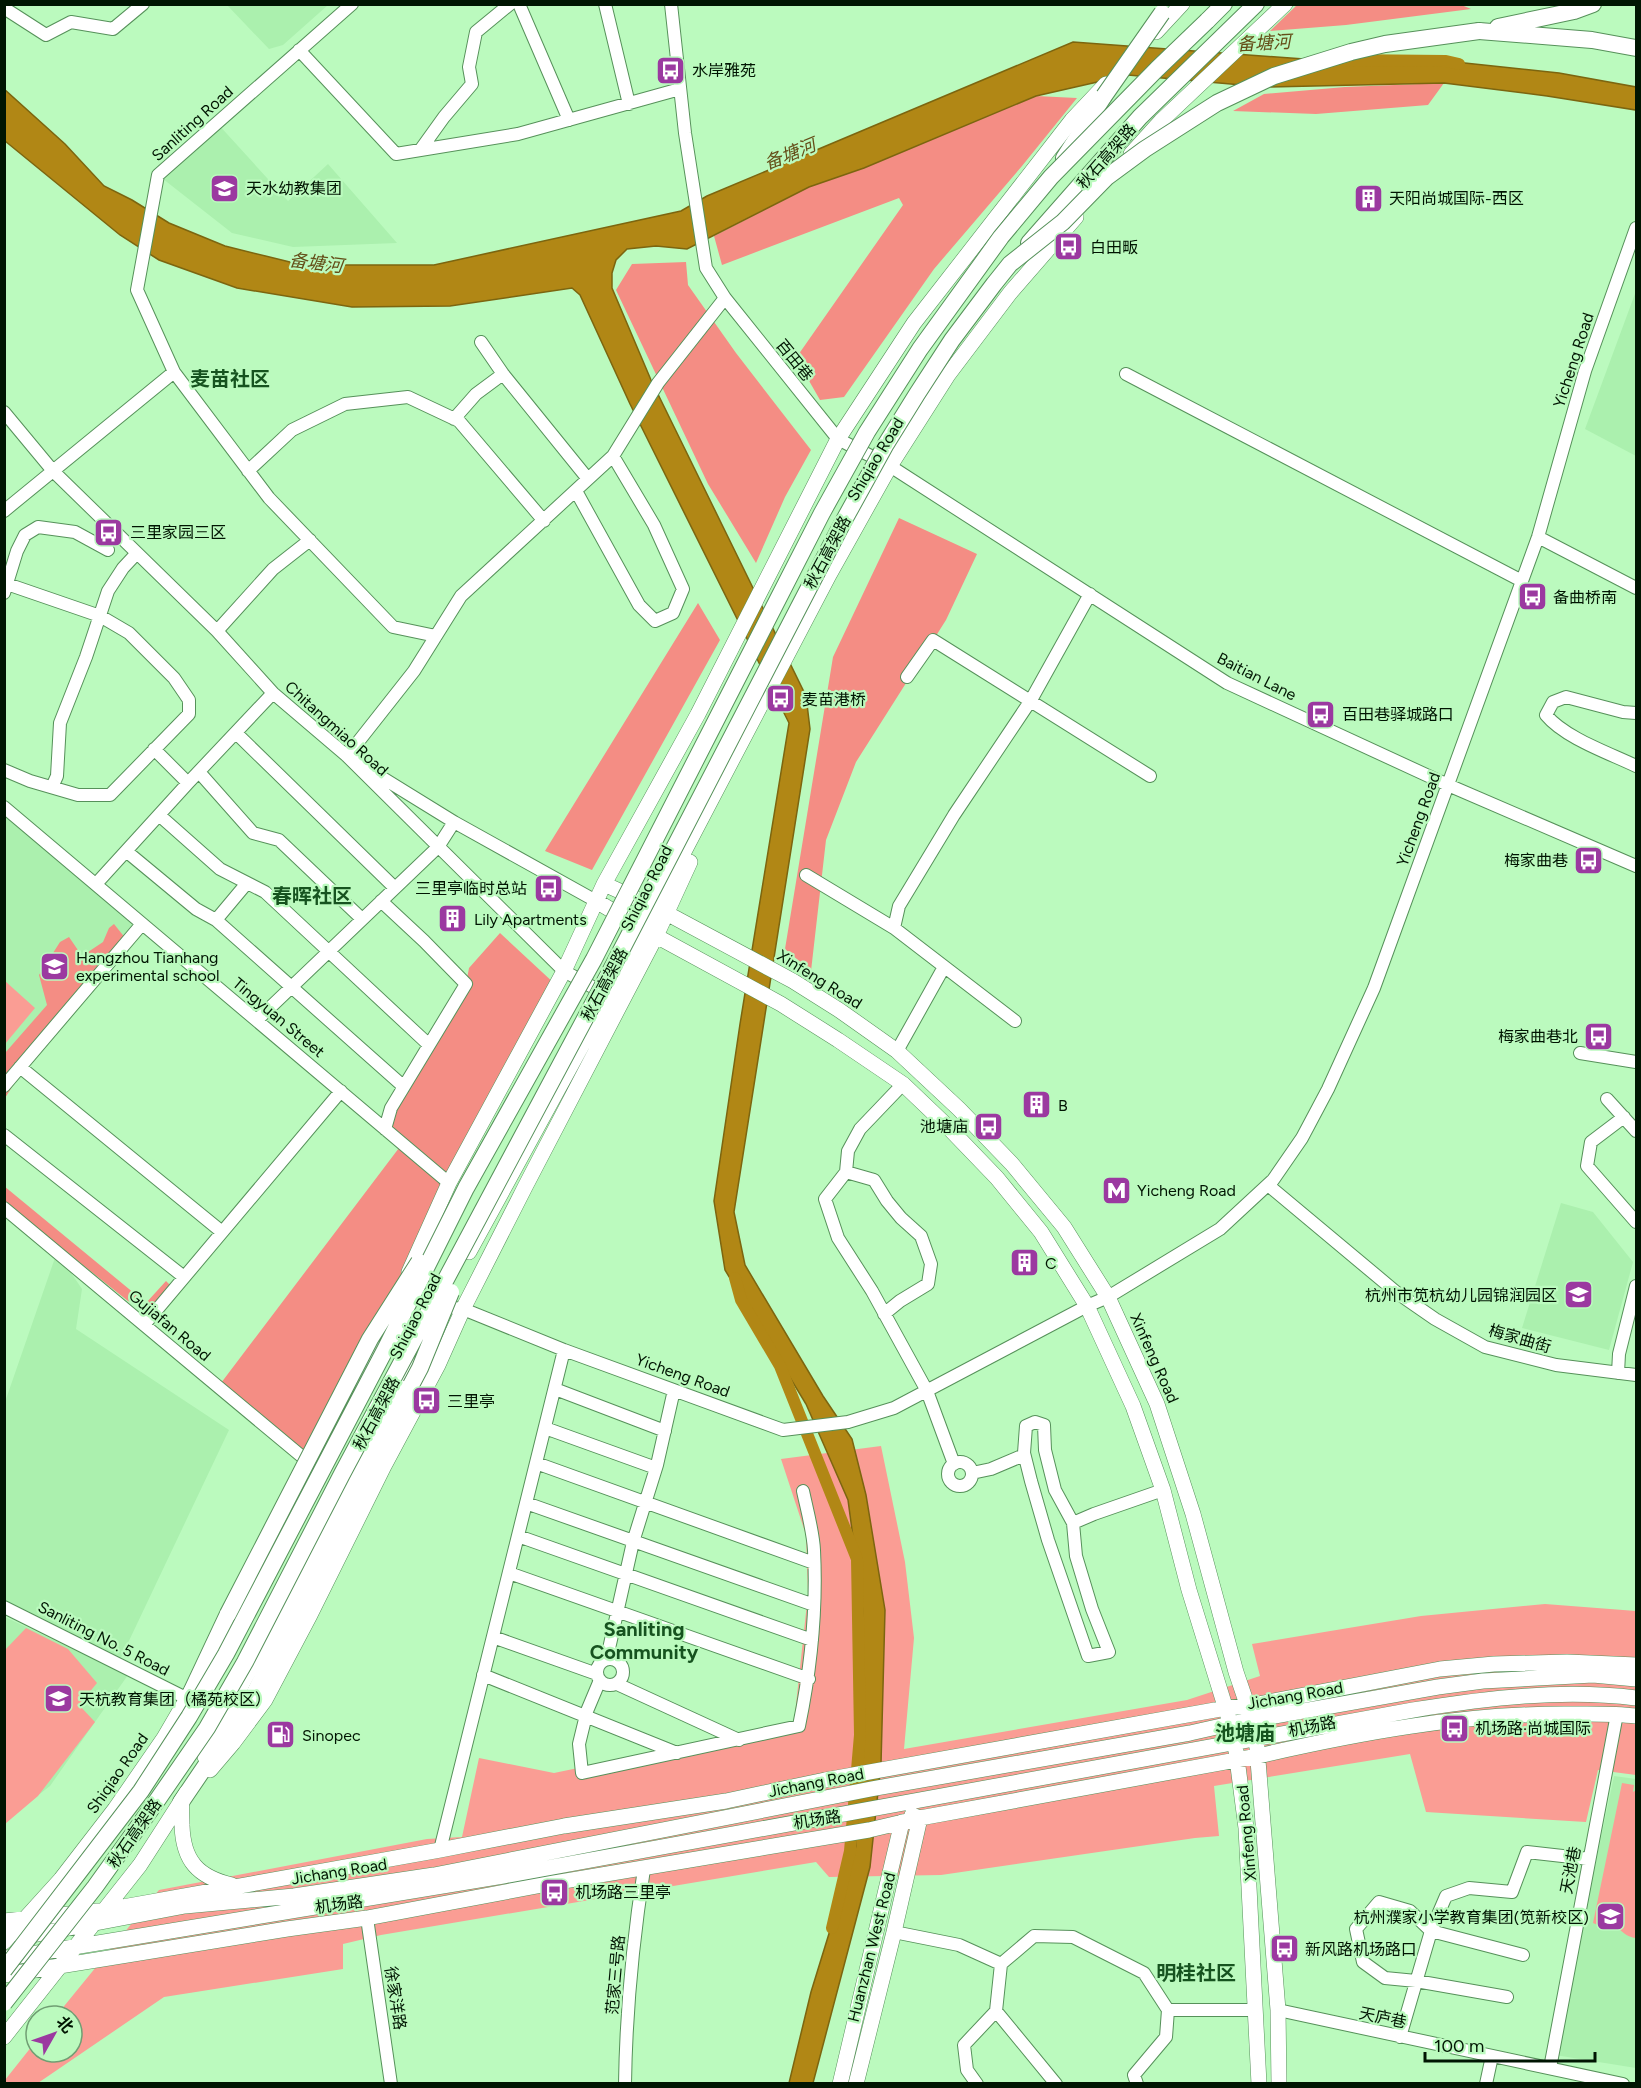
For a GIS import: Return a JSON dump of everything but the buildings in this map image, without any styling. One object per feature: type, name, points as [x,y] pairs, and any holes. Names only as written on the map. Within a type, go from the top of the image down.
[{"type":"highway","points":[[1207,21],[1218,4]]},
{"type":"highway","name":"秋石高架路","points":[[4,1970],[141,1791],[226,1654],[385,1350],[466,1188],[594,959],[822,513],[867,432],[920,349],[994,246],[1051,177],[1140,85],[1224,4]]},
{"type":"highway","name":"秋石高架路","points":[[4,2003],[95,1887],[207,1728],[245,1662],[886,444],[952,340],[1011,264],[1140,117],[1256,4]]},
{"type":"highway","points":[[1011,264],[1063,222],[1107,177],[1217,103],[1245,88],[1309,64],[1374,46],[1479,31],[1593,4]]},
{"type":"highway","points":[[1051,177],[1168,11]]},
{"type":"highway","points":[[1479,31],[1592,40],[1636,48]]},
{"type":"highway","points":[[188,1699],[228,1614],[370,1339],[466,1188]]},
{"type":"highway","points":[[182,1802],[253,1696],[420,1368],[487,1205]]},
{"type":"main road","name":"Shiqiao Road","points":[[5,1941],[61,1880],[115,1809],[188,1699],[314,1467],[376,1347],[449,1183],[564,971],[604,884],[692,724],[838,439],[914,323],[1072,120],[1168,11],[1182,4]]},
{"type":"main road","name":"Shiqiao Road","points":[[4,2037],[106,1910],[140,1865],[182,1802],[242,1684],[351,1483],[439,1307],[610,997],[651,933],[791,657],[811,611],[890,466],[948,375],[1010,293],[1161,121],[1285,4]]},
{"type":"main road","name":"Xinfeng Road","points":[[604,884],[661,910],[778,973],[839,1010],[897,1051],[959,1109],[1012,1164],[1064,1227],[1108,1297],[1157,1404],[1193,1514],[1257,1740],[1278,2010],[1279,2084]]},
{"type":"main road","name":"Xinfeng Road","points":[[596,901],[774,1001],[838,1040],[903,1084],[997,1178],[1041,1232],[1087,1306],[1133,1406],[1163,1490],[1189,1590],[1235,1743],[1246,1828],[1259,2084]]},
{"type":"main road","points":[[238,1886],[204,1875],[191,1862],[184,1845],[182,1802],[233,1743],[265,1700],[438,1365],[463,1309],[651,933]]},
{"type":"main road","name":"机场路","points":[[4,1921],[106,1910],[564,1826],[726,1802],[825,1780],[1226,1708],[1250,1713],[1440,1670],[1494,1664],[1567,1662],[1636,1665]]},
{"type":"main road","name":"Jichang Road","points":[[5,1941],[185,1906],[294,1896],[434,1875],[827,1798],[1190,1733],[1230,1724],[1250,1713],[1483,1681],[1593,1676],[1636,1679]]},
{"type":"main road","name":"Jichang Road","points":[[4,1958],[383,1897],[1257,1740],[1308,1728],[1458,1703],[1516,1697],[1574,1695],[1636,1698]]},
{"type":"main road","name":"机场路","points":[[4,1975],[367,1918],[553,1883],[869,1830],[920,1818],[1453,1720],[1539,1714],[1636,1716]]},
{"type":"main road","points":[[878,1808],[920,1818]]},
{"type":"main road","name":"Huanzhan West Road","points":[[856,2084],[920,1818]]},
{"type":"main road","name":"Huanzhan West Road","points":[[840,2084],[902,1822]]},
{"type":"main road","points":[[294,1896],[327,1870]]},
{"type":"street","points":[[4,8],[46,35],[71,22],[113,29],[143,4]]},
{"type":"street","name":"Sanliting Road","points":[[352,4],[158,175],[137,290],[174,372],[269,498],[393,627],[436,636]]},
{"type":"street","points":[[421,149],[472,84],[469,67],[477,32],[510,4]]},
{"type":"street","points":[[519,4],[569,120]]},
{"type":"street","points":[[605,4],[629,104]]},
{"type":"street","points":[[299,50],[396,154],[518,134],[680,89],[671,4]]},
{"type":"street","name":"百田巷","points":[[680,89],[706,268],[725,298],[838,439],[890,466]]},
{"type":"street","name":"Yicheng Road","points":[[439,1307],[463,1309],[564,1350],[783,1430],[848,1422],[894,1408],[1108,1297],[1220,1229],[1268,1185],[1302,1138],[1328,1089],[1374,988],[1538,537],[1585,371],[1636,228]]},
{"type":"street","points":[[596,901],[454,822],[347,756],[414,671],[461,596],[613,456],[658,384],[725,298]]},
{"type":"street","points":[[481,342],[502,374],[588,479]]},
{"type":"street","points":[[4,511],[174,372]]},
{"type":"street","points":[[454,419],[476,394],[502,374]]},
{"type":"street","points":[[1126,374],[1522,580]]},
{"type":"street","points":[[248,471],[292,430],[345,404],[408,397],[459,421],[544,521]]},
{"type":"street","name":"Chitangmiao Road","points":[[4,412],[53,471],[217,631],[273,693],[347,756],[564,971],[610,997]]},
{"type":"street","points":[[576,491],[639,605],[655,621],[673,612],[683,589],[654,525],[613,456]]},
{"type":"street","name":"Baitian Lane","points":[[890,466],[1227,683],[1448,785],[1636,866]]},
{"type":"street","points":[[4,770],[30,781],[78,795],[110,795],[189,714],[189,700],[174,678],[129,633],[100,616],[6,589],[24,535],[38,527],[75,532],[108,550]]},
{"type":"street","points":[[1538,537],[1636,588]]},
{"type":"street","points":[[217,631],[273,569],[310,540]]},
{"type":"street","points":[[52,788],[57,776],[60,723],[108,591],[123,568],[137,553]]},
{"type":"street","points":[[894,928],[899,906],[954,815],[1031,700],[1090,594]]},
{"type":"street","points":[[907,677],[933,640],[1150,776]]},
{"type":"street","points":[[96,884],[273,693]]},
{"type":"street","points":[[1636,713],[1623,712],[1566,697],[1553,702],[1546,715],[1554,725],[1636,766]]},
{"type":"street","points":[[236,733],[395,888]]},
{"type":"street","points":[[154,749],[188,783]]},
{"type":"street","points":[[198,772],[253,833],[279,840],[362,919]]},
{"type":"street","name":"Tingyuan Street","points":[[4,807],[449,1183]]},
{"type":"street","points":[[159,815],[220,869],[265,892],[428,1044]]},
{"type":"street","points":[[257,1020],[438,847],[454,822]]},
{"type":"street","points":[[126,851],[196,909],[216,920],[403,1086]]},
{"type":"street","points":[[806,875],[894,928],[1015,1021]]},
{"type":"street","points":[[216,920],[247,883]]},
{"type":"street","points":[[381,902],[466,984],[403,1086],[391,1108],[385,1128]]},
{"type":"street","points":[[4,1086],[142,924]]},
{"type":"street","points":[[897,1051],[944,967]]},
{"type":"street","points":[[1580,1053],[1636,1062]]},
{"type":"street","points":[[20,1067],[222,1232]]},
{"type":"street","points":[[903,1084],[860,1129],[848,1151],[846,1172],[825,1199],[838,1238],[885,1314],[927,1391],[954,1464]]},
{"type":"street","points":[[144,1325],[341,1091]]},
{"type":"street","points":[[1607,1099],[1636,1131]]},
{"type":"street","points":[[1624,1117],[1592,1142],[1587,1166],[1636,1222]]},
{"type":"street","points":[[4,1135],[184,1277]]},
{"type":"street","points":[[846,1172],[874,1180],[887,1201],[921,1236],[932,1264],[928,1284],[900,1301],[885,1314]]},
{"type":"street","name":"梅家曲街","points":[[1268,1185],[1396,1292],[1455,1331],[1485,1347],[1556,1365],[1636,1375]]},
{"type":"street","name":"Gujiafan Road","points":[[4,1208],[314,1467]]},
{"type":"street","points":[[1618,1373],[1619,1354],[1636,1286]]},
{"type":"street","points":[[440,1850],[564,1350]]},
{"type":"street","points":[[555,1389],[665,1431]]},
{"type":"street","points":[[608,1659],[633,1542],[656,1468],[675,1390]]},
{"type":"street","points":[[1035,1422],[1044,1425],[1045,1450],[1054,1490],[1073,1523],[1076,1556],[1092,1609],[1109,1652],[1088,1656],[1048,1540],[1024,1455],[1026,1426],[1035,1422]]},
{"type":"street","points":[[545,1428],[656,1468]]},
{"type":"street","points":[[972,1473],[991,1469],[1024,1455]]},
{"type":"street","points":[[536,1462],[814,1563]]},
{"type":"street","points":[[965,1463],[972,1473],[971,1480],[965,1486],[953,1484],[947,1474],[954,1464],[965,1463]]},
{"type":"street","points":[[1073,1523],[1163,1490]]},
{"type":"street","points":[[493,1637],[599,1677],[609,1686],[617,1684],[623,1677],[623,1668],[617,1661],[608,1659],[601,1663],[599,1677],[579,1744],[582,1773],[799,1726],[808,1679],[814,1605],[814,1549],[803,1491]]},
{"type":"street","points":[[526,1503],[814,1605]]},
{"type":"street","points":[[518,1536],[812,1640]]},
{"type":"street","points":[[509,1573],[808,1679]]},
{"type":"street","name":"Sanliting No. 5 Road","points":[[4,1607],[188,1699]]},
{"type":"street","points":[[483,1675],[678,1753]]},
{"type":"street","points":[[617,1684],[740,1740]]},
{"type":"street","name":"天池巷","points":[[1550,2068],[1617,1714]]},
{"type":"street","points":[[1400,2037],[1431,1931],[1446,1896],[1469,1888],[1512,1892],[1527,1852],[1589,1859]]},
{"type":"street","name":"范家三号路","points":[[625,2084],[634,1943],[644,1869]]},
{"type":"street","points":[[1506,1997],[1385,1977],[1363,1962],[1356,1929],[1379,1902],[1410,1911],[1431,1931],[1523,1955]]},
{"type":"street","name":"徐家洋路","points":[[367,1918],[391,2084]]},
{"type":"street","points":[[894,1932],[959,1945],[1002,1964]]},
{"type":"street","points":[[977,2084],[967,2070],[964,2044],[996,2011],[1002,1964],[1034,1936],[1073,1937],[1144,1973],[1168,2010],[1166,2037],[1134,2075],[1133,2082]]},
{"type":"street","points":[[1168,2010],[1256,2010]]},
{"type":"street","name":"天庐巷","points":[[1278,2010],[1623,2084]]},
{"type":"street","points":[[996,2011],[1056,2084]]},
{"type":"street","points":[[1486,2084],[1491,2056]]},
{"type":"shaded area","points":[[1459,4],[1471,9],[1346,25],[1270,31],[1297,5]]},
{"type":"shaded area","points":[[227,5],[328,5],[283,45],[269,49]]},
{"type":"shaded area","points":[[1073,42],[1304,59],[1446,61],[1559,73],[1636,87],[1636,110],[1444,83],[1265,87],[1128,75],[1036,96],[864,168],[809,187],[687,249],[656,246],[627,249],[616,260],[612,273],[612,288],[651,380],[806,696],[810,729],[734,1212],[745,1265],[823,1396],[852,1439],[866,1495],[885,1610],[881,1764],[870,1867],[813,2083],[789,2083],[811,1992],[856,1846],[863,1612],[848,1500],[806,1404],[725,1270],[714,1201],[789,723],[630,404],[580,295],[572,288],[450,306],[352,307],[237,288],[159,260],[120,235],[5,141],[4,89],[65,144],[104,186],[169,223],[225,246],[302,265],[434,265],[681,211],[707,196]]},
{"type":"shaded area","points":[[1444,83],[1428,105],[1316,114],[1233,111],[1264,94],[1345,87]]},
{"type":"shaded area","points":[[1036,96],[1077,98],[934,269],[844,397],[820,400],[796,358],[903,205],[899,198],[722,265],[714,236],[809,187],[864,168]]},
{"type":"shaded area","name":"天水幼教集团","points":[[217,123],[288,201],[328,164],[397,243],[293,247],[232,233],[158,175]]},
{"type":"shaded area","points":[[686,262],[688,285],[736,353],[811,450],[785,497],[756,563],[708,484],[616,290],[632,264]]},
{"type":"shaded area","points":[[1636,291],[1636,456],[1585,429]]},
{"type":"shaded area","points":[[899,518],[977,554],[946,620],[856,762],[826,840],[811,971],[785,949],[833,657]]},
{"type":"shaded area","points":[[698,603],[720,640],[592,870],[545,851]]},
{"type":"shaded area","name":"Hangzhou Tianhang experimental school","points":[[5,807],[142,924],[5,1086]]},
{"type":"shaded area","points":[[114,924],[130,944],[19,1076],[5,1098],[5,1053],[47,1005],[39,975],[60,942],[69,937],[82,956],[103,942],[109,928]]},
{"type":"shaded area","points":[[500,933],[556,985],[303,1458],[218,1387],[402,1144],[385,1129],[466,984],[469,968]]},
{"type":"shaded area","points":[[5,981],[35,1008],[5,1044]]},
{"type":"shaded area","points":[[4,1186],[146,1303],[166,1281],[170,1285],[148,1310],[128,1301],[5,1203]]},
{"type":"shaded area","name":"杭州市笕杭幼儿园锦润园区","points":[[1561,1203],[1593,1212],[1633,1262],[1609,1350],[1522,1328]]},
{"type":"shaded area","points":[[57,1252],[82,1289],[76,1329],[229,1430],[118,1664],[5,1607],[5,1402]]},
{"type":"shaded area","points":[[881,1446],[905,1562],[914,1638],[904,1749],[1187,1700],[1260,1676],[1252,1644],[1421,1616],[1545,1604],[1636,1611],[1636,1775],[1598,1770],[1586,1822],[1426,1812],[1410,1754],[1214,1786],[1219,1836],[941,1875],[829,1877],[816,1862],[381,1935],[343,1944],[343,1969],[164,1997],[84,2052],[84,2004],[66,2004],[159,1890],[427,1839],[462,1837],[479,1758],[554,1773],[794,1723],[808,1594],[806,1535],[781,1459]]},
{"type":"shaded area","name":"天杭教育集团（橘苑校区）","points":[[5,1617],[128,1675],[50,1786],[5,1821]]},
{"type":"shaded area","name":"天杭教育集团（橘苑校区）","points":[[26,1628],[68,1649],[97,1683],[79,1705],[95,1722],[38,1796],[5,1824],[5,1650]]},
{"type":"shaded area","name":"杭州濮家小学教育集团(笕新校区)","points":[[1614,1776],[1636,1779],[1636,2068],[1555,2055]]},
{"type":"shaded area","points":[[1622,1783],[1634,1785],[1633,1792],[1636,1790],[1636,1938],[1623,1933],[1607,1914],[1603,1927],[1593,1923]]},
{"type":"shaded area","points":[[24,2056],[24,2064],[66,2064],[38,2083],[5,2084],[5,2080]]},
{"type":"waterway","name":"备塘河","points":[[1342,60],[1446,61],[1459,64]]},
{"type":"waterway","points":[[735,1278],[741,1300],[780,1366],[857,1559],[860,1735],[850,1851],[832,1928]]},
{"type":"place","name":"水岸雅苑","points":[[671,70]]},
{"type":"place","name":"天水幼教集团","points":[[225,188]]},
{"type":"place","name":"天阳尚城国际-西区","points":[[1368,198]]},
{"type":"place","name":"白田畈","points":[[1069,247]]},
{"type":"place","name":"三里家园三区","points":[[109,532]]},
{"type":"place","name":"备曲桥南","points":[[1532,597]]},
{"type":"place","name":"麦苗港桥","points":[[781,699]]},
{"type":"place","name":"百田巷驿城路口","points":[[1321,714]]},
{"type":"place","name":"梅家曲巷","points":[[1589,860]]},
{"type":"place","name":"三里亭临时总站","points":[[548,888]]},
{"type":"place","name":"Lily Apartments","points":[[453,919]]},
{"type":"place","name":"Hangzhou Tianhang experimental school","points":[[55,966]]},
{"type":"place","name":"梅家曲巷北","points":[[1599,1036]]},
{"type":"place","name":"B","points":[[1037,1105]]},
{"type":"place","name":"池塘庙","points":[[989,1126]]},
{"type":"place","name":"Yicheng Road","points":[[1116,1190]]},
{"type":"place","name":"C","points":[[1024,1263]]},
{"type":"place","name":"杭州市笕杭幼儿园锦润园区","points":[[1578,1295]]},
{"type":"place","name":"三里亭","points":[[426,1401]]},
{"type":"place","name":"天杭教育集团（橘苑校区）","points":[[58,1699]]},
{"type":"place","name":"机场路·尚城国际","points":[[1454,1728]]},
{"type":"place","name":"Sinopec","points":[[281,1735]]},
{"type":"place","name":"机场路三里亭","points":[[554,1892]]},
{"type":"place","name":"杭州濮家小学教育集团(笕新校区)","points":[[1610,1917]]},
{"type":"place","name":"新风路机场路口","points":[[1284,1949]]},
{"type":"district","name":"麦苗社区","points":[[230,379]]},
{"type":"district","name":"春晖社区","points":[[312,896]]},
{"type":"district","name":"Sanliting Community","points":[[644,1640]]},
{"type":"district","name":"池塘庙","points":[[1245,1733]]},
{"type":"district","name":"明桂社区","points":[[1196,1973]]}]
